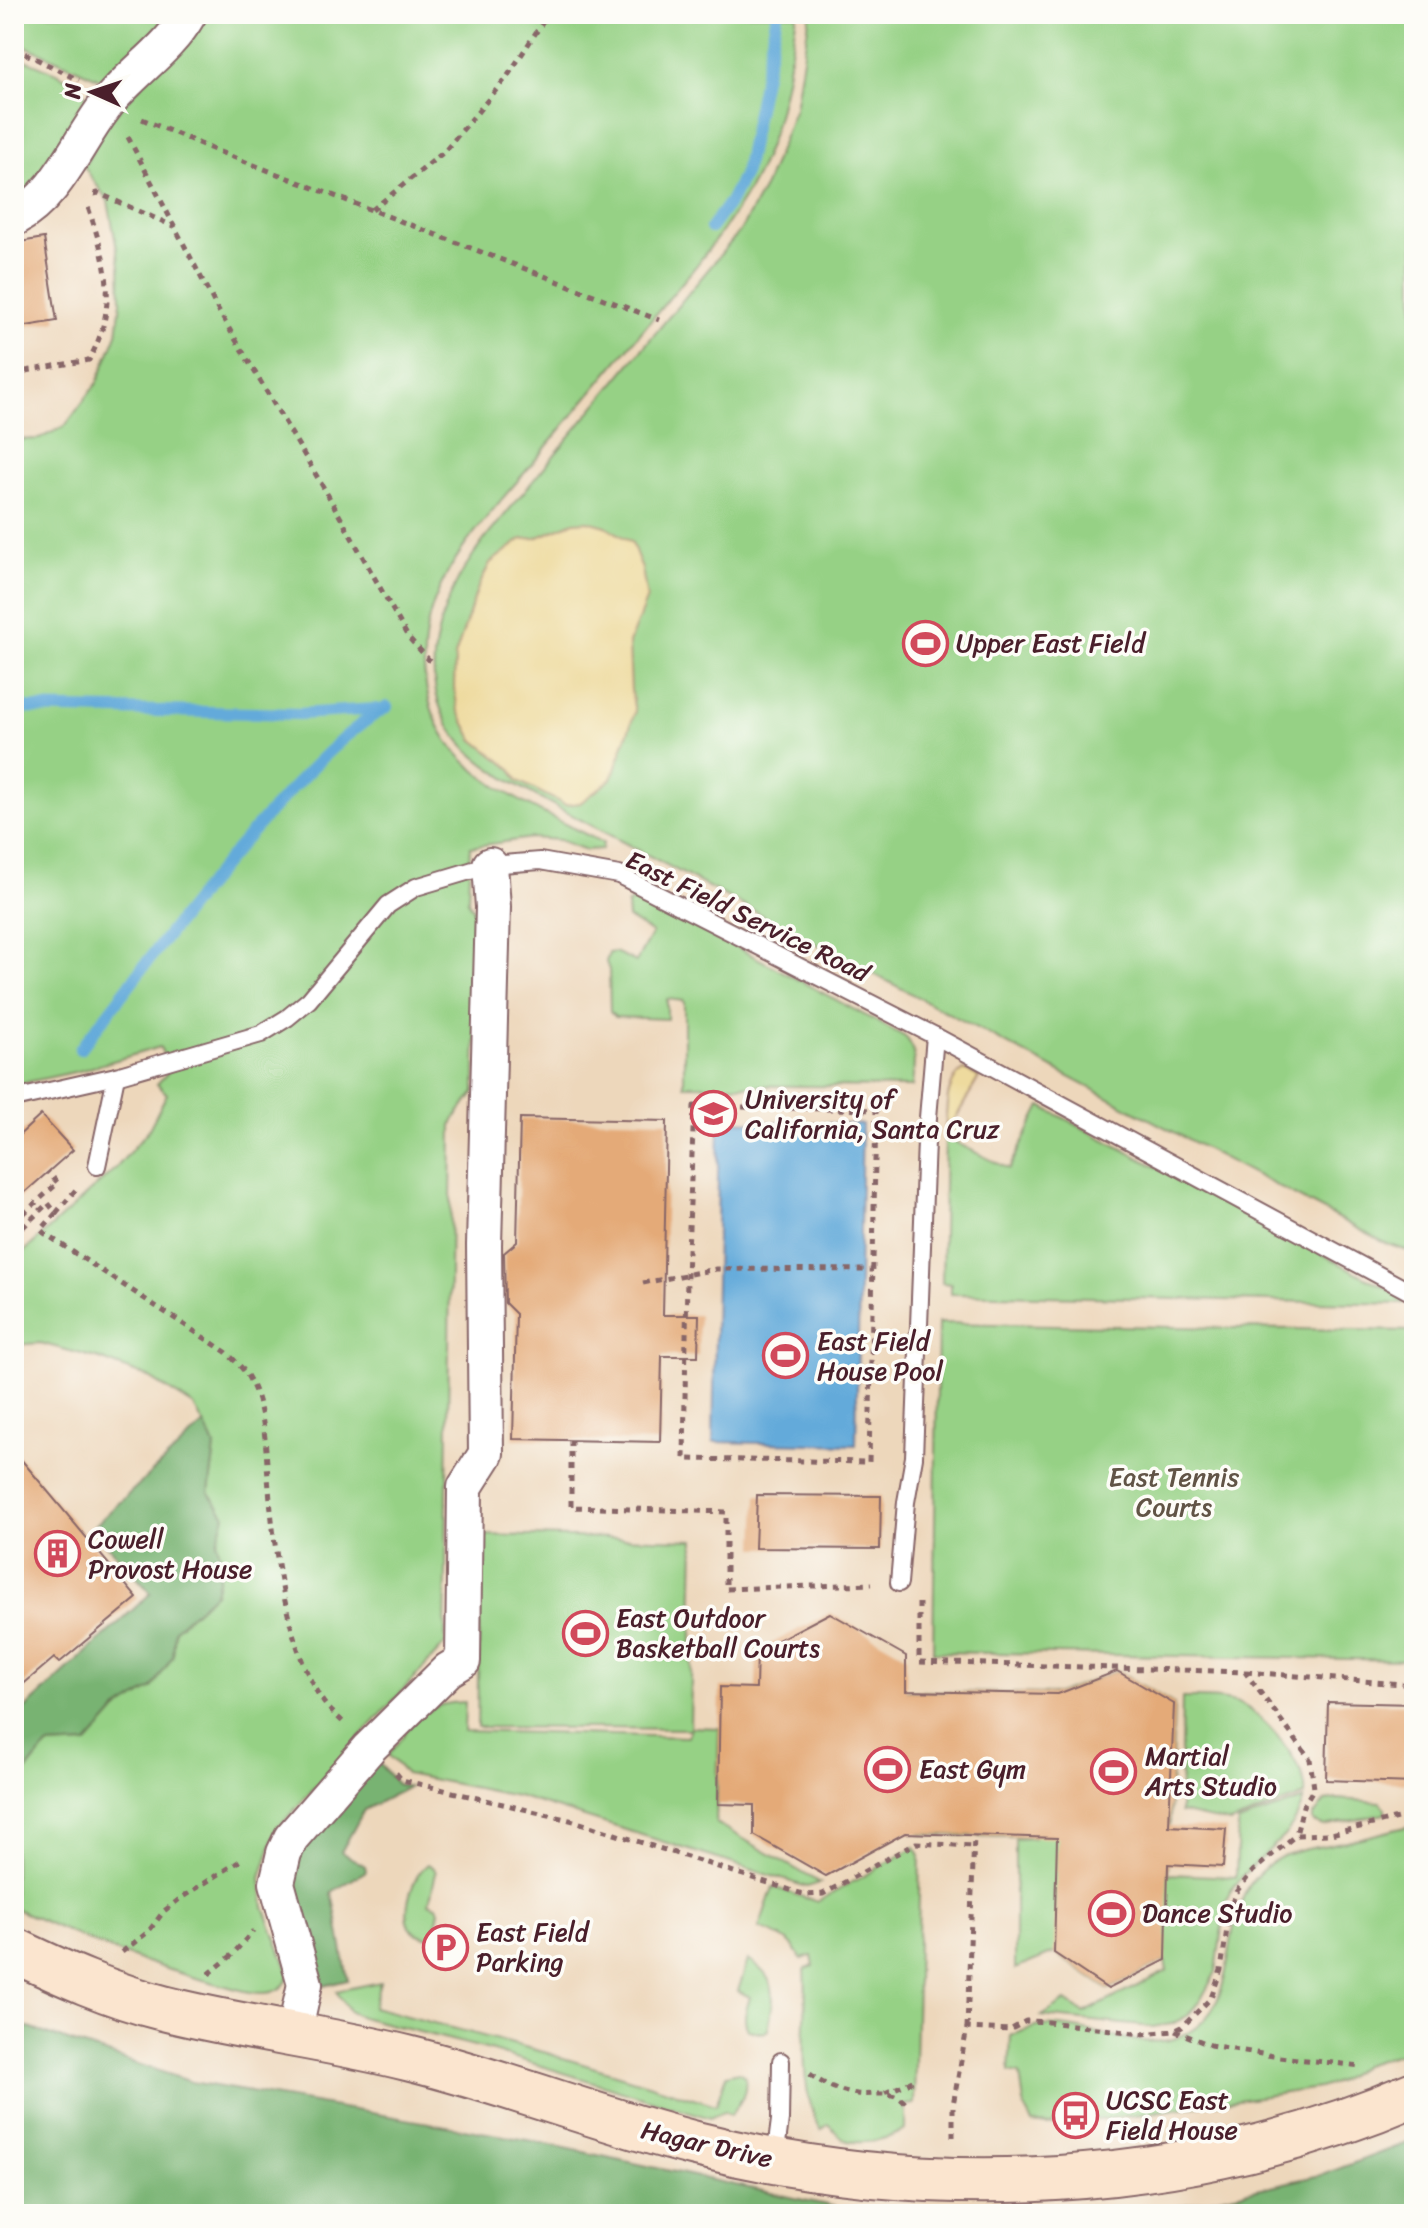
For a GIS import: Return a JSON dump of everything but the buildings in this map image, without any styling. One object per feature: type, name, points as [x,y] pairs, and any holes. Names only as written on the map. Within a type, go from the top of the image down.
[{"type":"main road","name":"Hagar Drive","points":[[14,1950],[122,1996],[163,2008],[410,2058],[468,2073],[701,2146],[884,2177],[951,2182],[1102,2175],[1166,2166],[1321,2129],[1414,2094]]},
{"type":"street","points":[[14,219],[29,211],[49,188],[110,100],[159,53],[189,14]]},
{"type":"street","points":[[294,2034],[305,1984],[277,1883],[284,1853],[291,1838],[369,1748],[448,1670],[463,1661],[465,1487],[486,1454],[484,1245],[493,923],[490,865]]},
{"type":"lane","name":"East Field Service Road","points":[[14,1099],[116,1076],[261,1034],[309,1000],[388,905],[416,887],[490,865],[540,861],[619,875],[935,1036],[1414,1294]]},
{"type":"lane","points":[[899,1583],[906,1502],[914,1457],[925,1171],[935,1036]]},
{"type":"lane","points":[[97,1166],[116,1076]]},
{"type":"lane","points":[[774,2160],[780,2120],[781,2061]]},
{"type":"path","points":[[371,211],[444,152],[507,77],[548,14]]},
{"type":"path","points":[[14,48],[68,72],[133,114],[212,149],[659,320]]},
{"type":"path","points":[[110,100],[218,310],[408,637],[430,661]]},
{"type":"path","points":[[14,373],[89,360],[103,335],[107,301],[105,259],[87,204],[91,195],[98,193],[175,227]]},
{"type":"path","points":[[694,1106],[876,1110],[873,1270],[869,1462],[684,1459],[694,1106]]},
{"type":"path","points":[[14,1222],[58,1183],[48,1172]]},
{"type":"path","points":[[14,1230],[17,1233],[48,1203],[56,1213],[41,1230],[44,1233],[226,1352],[246,1373],[258,1401],[265,1434],[279,1571],[296,1645],[322,1701],[348,1727]]},
{"type":"path","points":[[643,1283],[716,1269],[873,1270]]},
{"type":"path","points":[[571,1440],[571,1507],[726,1512],[726,1589],[919,1583],[919,1662],[1245,1672],[1414,1685]]},
{"type":"path","points":[[1174,2031],[1189,2021],[1211,1998],[1221,1970],[1227,1921],[1236,1892],[1253,1871],[1296,1835],[1303,1806],[1314,1788],[1310,1759],[1245,1672]]},
{"type":"path","points":[[402,1780],[574,1821],[806,1895],[823,1894],[916,1843],[974,1846]]},
{"type":"path","points":[[1296,1835],[1331,1834],[1414,1814]]},
{"type":"path","points":[[953,2145],[953,2105],[967,2028],[974,1835]]},
{"type":"path","points":[[118,1955],[148,1932],[164,1911],[181,1898],[245,1858]]},
{"type":"path","points":[[202,1980],[231,1956],[245,1937],[282,1904]]},
{"type":"path","points":[[967,2028],[1010,2030],[1026,2021],[1038,2021],[1142,2034],[1174,2031],[1210,2045],[1279,2057],[1370,2067]]},
{"type":"path","points":[[781,2061],[806,2069],[822,2083],[854,2093],[895,2095],[905,2103]]},
{"type":"path","points":[[881,2095],[915,2080]]},
{"type":"path","points":[[287,2214],[344,2210],[401,2214]]},
{"type":"shaded area","name":"University of California, Santa Cruz","points":[[14,14],[1414,14],[1414,2214],[14,2214]]},
{"type":"green space","points":[[14,14],[174,14],[104,81],[14,41]]},
{"type":"green space","points":[[204,14],[797,14],[775,127],[756,177],[696,266],[474,533],[447,574],[429,618],[424,649],[425,681],[433,712],[447,740],[478,773],[497,787],[603,843],[602,849],[586,850],[559,840],[531,838],[470,847],[468,901],[477,915],[475,1092],[452,1126],[445,1644],[276,1830],[261,1878],[264,1907],[290,1976],[281,1988],[266,1993],[238,1989],[165,1969],[14,1908],[14,1803],[22,1779],[47,1746],[87,1744],[117,1710],[152,1688],[173,1656],[175,1629],[215,1593],[222,1563],[216,1542],[225,1516],[209,1493],[215,1447],[194,1406],[148,1377],[100,1359],[40,1343],[14,1345],[14,1261],[117,1167],[148,1131],[167,1094],[157,1084],[170,1070],[160,1047],[79,1071],[14,1085],[14,440],[39,439],[65,426],[97,383],[117,334],[121,301],[120,265],[108,201],[84,167],[106,124]]},
{"type":"green space","name":"Upper East Field","points":[[810,14],[1414,14],[1414,1253],[1387,1244],[562,810],[490,768],[469,751],[449,727],[438,700],[434,673],[436,644],[454,589],[484,540],[740,231],[765,186],[795,108]]},
{"type":"green space","points":[[14,54],[69,80],[86,95],[91,105],[54,171],[14,204]]},
{"type":"green space","points":[[635,898],[693,924],[904,1036],[913,1053],[912,1087],[684,1085],[684,1001],[667,999],[667,1019],[615,1017],[610,1012],[606,962],[609,953],[615,952],[636,962],[652,933],[628,918],[627,905]]},
{"type":"green space","points":[[1041,1106],[1405,1298],[1403,1304],[951,1294],[951,1284],[942,1283],[945,1137],[1009,1169]]},
{"type":"green space","name":"East Tennis Courts","points":[[938,1323],[1414,1331],[1414,1560],[1411,1560],[1410,1604],[1414,1605],[1414,1627],[1409,1626],[1409,1660],[933,1652]]},
{"type":"green space","points":[[204,1424],[215,1447],[209,1493],[225,1516],[217,1542],[222,1563],[215,1593],[175,1629],[173,1656],[152,1688],[117,1710],[87,1744],[47,1746],[22,1779],[14,1803],[14,1719],[151,1593],[92,1528]]},
{"type":"green space","points":[[481,1535],[694,1540],[690,1727],[719,1728],[716,1823],[820,1883],[807,1887],[521,1797],[406,1774],[388,1755],[419,1717],[450,1703],[465,1702],[464,1731],[687,1737],[690,1729],[477,1727]]},
{"type":"green space","points":[[1117,1671],[1174,1704],[1168,1874],[1236,1877],[1238,1822],[1304,1799],[1286,1834],[1244,1874],[1230,1892],[1225,1905],[1216,1972],[1200,2001],[1187,2016],[1172,2024],[1153,2027],[1042,2016],[1066,2001],[1084,2013],[1167,1971],[1165,1960],[1108,1989],[1054,1953],[1015,1969],[1015,1839],[1035,1838],[919,1834],[920,1811],[906,1691],[1058,1694]]},
{"type":"green space","points":[[1182,1698],[1210,1698],[1238,1703],[1260,1718],[1292,1756],[1300,1770],[1305,1795],[1230,1823],[1180,1812]]},
{"type":"green space","points":[[376,1760],[397,1784],[409,1787],[364,1810],[341,1852],[365,1866],[366,1871],[332,1892],[348,1980],[323,1986],[298,1912],[291,1873],[303,1846],[314,1831]]},
{"type":"green space","points":[[1325,1801],[1380,1802],[1385,1814],[1323,1826],[1313,1822],[1313,1817]]},
{"type":"green space","points":[[1414,1825],[1414,2049],[1363,2065],[1339,2081],[1319,2088],[1107,2119],[1047,2125],[1032,2123],[1025,2110],[1020,2074],[1009,2072],[1011,2036],[1040,2026],[1056,2026],[1147,2041],[1179,2037],[1203,2021],[1217,2001],[1243,1897],[1258,1874],[1289,1854]]},
{"type":"green space","points":[[915,1847],[920,1855],[914,2104],[905,2105],[905,2130],[878,2140],[848,2141],[829,2124],[821,2130],[808,2092],[804,2051],[805,1969],[814,1966],[812,1956],[801,1959],[789,1942],[759,1928],[773,1887],[817,1902]]},
{"type":"green space","points":[[428,1864],[436,1873],[429,1903],[437,1906],[439,1911],[435,1932],[427,1937],[411,1929],[407,1911],[414,1884]]},
{"type":"green space","points":[[748,1960],[765,1974],[772,1990],[768,2030],[763,2033],[749,2030],[745,2018],[750,1997],[738,1991]]},
{"type":"green space","points":[[380,1982],[373,2007],[547,2053],[716,2105],[726,2075],[738,2072],[745,2076],[744,2092],[731,2115],[724,2111],[710,2118],[486,2049],[361,2017],[350,2012],[336,1991]]},
{"type":"green space","points":[[14,2023],[192,2082],[533,2141],[868,2214],[14,2214]]},
{"type":"green space","points":[[1414,2140],[1414,2214],[1145,2214],[1325,2174]]},
{"type":"sand","points":[[588,521],[606,526],[632,543],[642,569],[647,598],[629,643],[635,712],[612,779],[580,803],[565,805],[518,781],[511,769],[473,739],[458,710],[454,688],[455,656],[477,590],[490,563],[522,539],[536,538],[574,522]]},
{"type":"sand","points":[[964,1070],[979,1077],[945,1137],[949,1091]]},
{"type":"water","name":"East Field House Pool","points":[[719,1121],[862,1124],[856,1445],[713,1442]]},
{"type":"waterway","points":[[711,228],[731,200],[745,172],[777,14]]},
{"type":"waterway","points":[[14,706],[299,714],[376,709]]},
{"type":"waterway","points":[[80,1049],[255,828],[332,749],[358,726],[387,707]]},
{"type":"place","name":"Upper East Field","points":[[925,643]]},
{"type":"place","name":"University of California, Santa Cruz","points":[[714,1114]]},
{"type":"place","name":"East Field House Pool","points":[[786,1356]]},
{"type":"place","name":"Cowell Provost House","points":[[57,1554]]},
{"type":"place","name":"East Outdoor Basketball Courts","points":[[585,1633]]},
{"type":"place","name":"East Gym","points":[[888,1769]]},
{"type":"place","name":"Martial Arts Studio","points":[[1114,1771]]},
{"type":"place","name":"Dance Studio","points":[[1111,1913]]},
{"type":"place","name":"East Field Parking","points":[[445,1947]]},
{"type":"place","name":"UCSC East Field House","points":[[1075,2115]]}]
